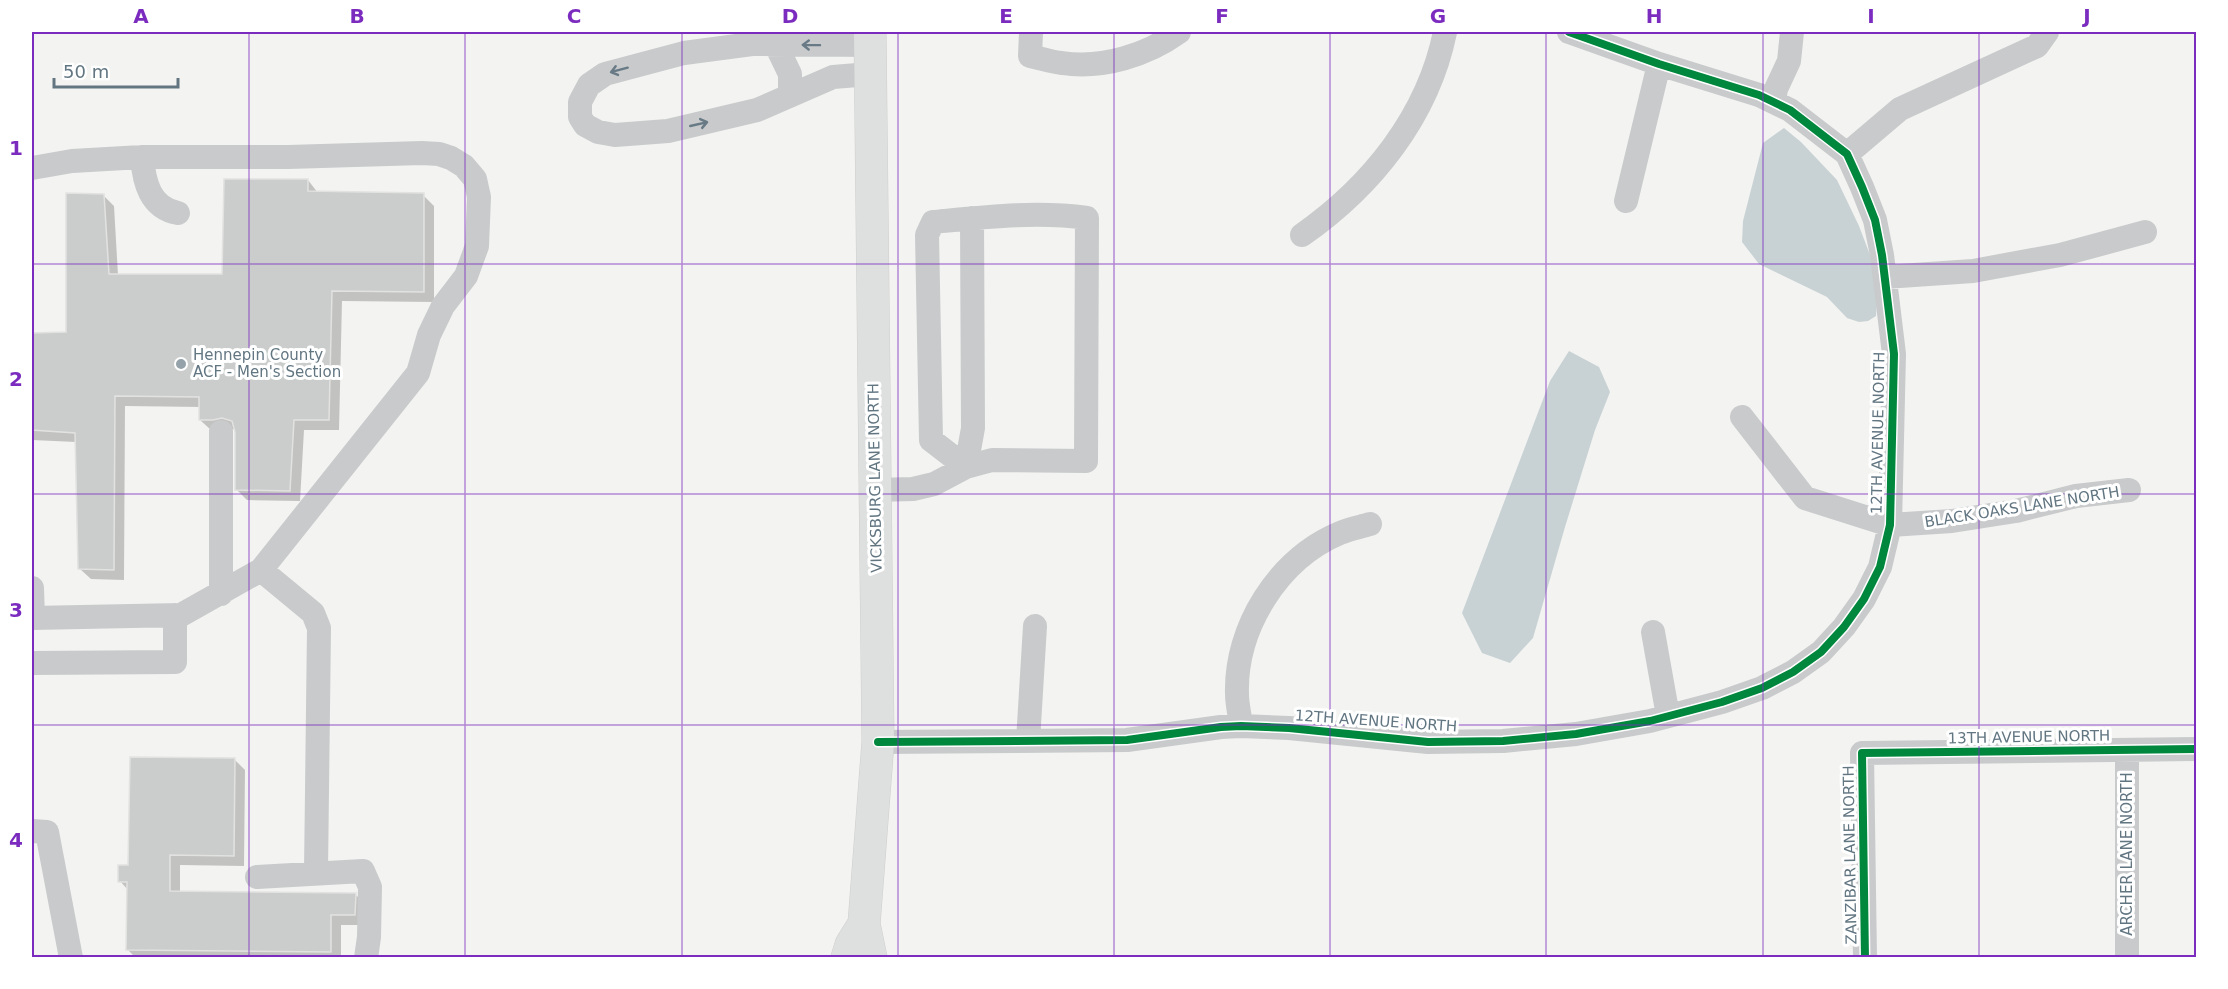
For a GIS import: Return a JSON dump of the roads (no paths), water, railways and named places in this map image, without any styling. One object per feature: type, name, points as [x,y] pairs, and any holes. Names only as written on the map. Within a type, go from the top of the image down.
[{"type":"main road","name":"VICKSBURG LANE NORTH","points":[[870,50],[878,742],[864,924],[871,957]]},
{"type":"main road","name":"VICKSBURG LANE NORTH","points":[[847,957],[851,945],[864,924]]},
{"type":"street","points":[[1031,32],[1030,56],[1064,64],[1098,63],[1133,57],[1179,32]]},
{"type":"street","points":[[1302,235],[1328,217],[1389,154],[1413,117],[1432,78],[1445,32]]},
{"type":"street","points":[[1774,102],[1776,89],[1789,61],[1792,32]]},
{"type":"street","points":[[1582,34],[1659,64],[1759,95],[1790,110],[1847,154],[1900,109],[2037,46],[2047,32]]},
{"type":"street","points":[[752,44],[870,50],[833,77],[757,110],[668,131],[615,135],[598,132],[585,125],[579,117],[580,102],[589,85],[605,74],[684,53],[752,44]]},
{"type":"street","points":[[776,45],[790,74],[790,95]]},
{"type":"street","points":[[1626,201],[1659,64]]},
{"type":"street","points":[[32,168],[72,161],[142,157],[439,154],[464,166],[475,179],[479,198],[477,246],[473,260],[466,276],[443,306],[429,335],[418,373],[261,570],[181,615],[32,618],[32,588]]},
{"type":"street","name":"12TH AVENUE NORTH","points":[[878,742],[1127,740],[1241,726],[1289,728],[1428,742],[1503,741],[1576,734],[1668,716],[1762,688],[1793,672],[1821,652],[1844,627],[1864,599],[1880,567],[1890,525],[1894,354],[1885,277],[1875,220],[1847,154]]},
{"type":"street","points":[[142,157],[147,190],[168,211],[178,213]]},
{"type":"street","points":[[875,490],[913,489],[934,484],[966,467],[992,460],[1086,461],[1088,441],[1087,218],[1062,215],[1007,215],[933,222],[927,235],[930,440],[966,467]]},
{"type":"street","points":[[966,467],[973,428],[972,218]]},
{"type":"street","points":[[1885,277],[1973,271],[2060,255],[2145,232]]},
{"type":"street","name":"BLACK OAKS LANE NORTH","points":[[1742,417],[1805,498],[1890,525],[1952,521],[2016,511],[2076,496],[2130,490]]},
{"type":"street","points":[[221,432],[221,594]]},
{"type":"street","points":[[1241,726],[1237,693],[1241,660],[1249,628],[1264,599],[1286,572],[1310,550],[1338,534],[1370,524]]},
{"type":"street","points":[[261,570],[313,614],[319,628],[316,872]]},
{"type":"street","points":[[32,663],[175,662],[175,615]]},
{"type":"street","points":[[1028,741],[1035,626]]},
{"type":"street","points":[[1653,632],[1668,716]]},
{"type":"street","name":"13TH AVENUE NORTH","points":[[1862,753],[2196,749]]},
{"type":"street","name":"ARCHER LANE NORTH","points":[[2127,750],[2127,957]]},
{"type":"street","name":"ZANZIBAR LANE NORTH","points":[[1862,753],[1864,957]]},
{"type":"street","points":[[32,831],[47,832],[71,957]]},
{"type":"street","points":[[257,877],[363,871],[370,887],[369,937],[366,957]]},
{"type":"place","name":"Hennepin County ACF - Men's Section","points":[[181,364]]}]
